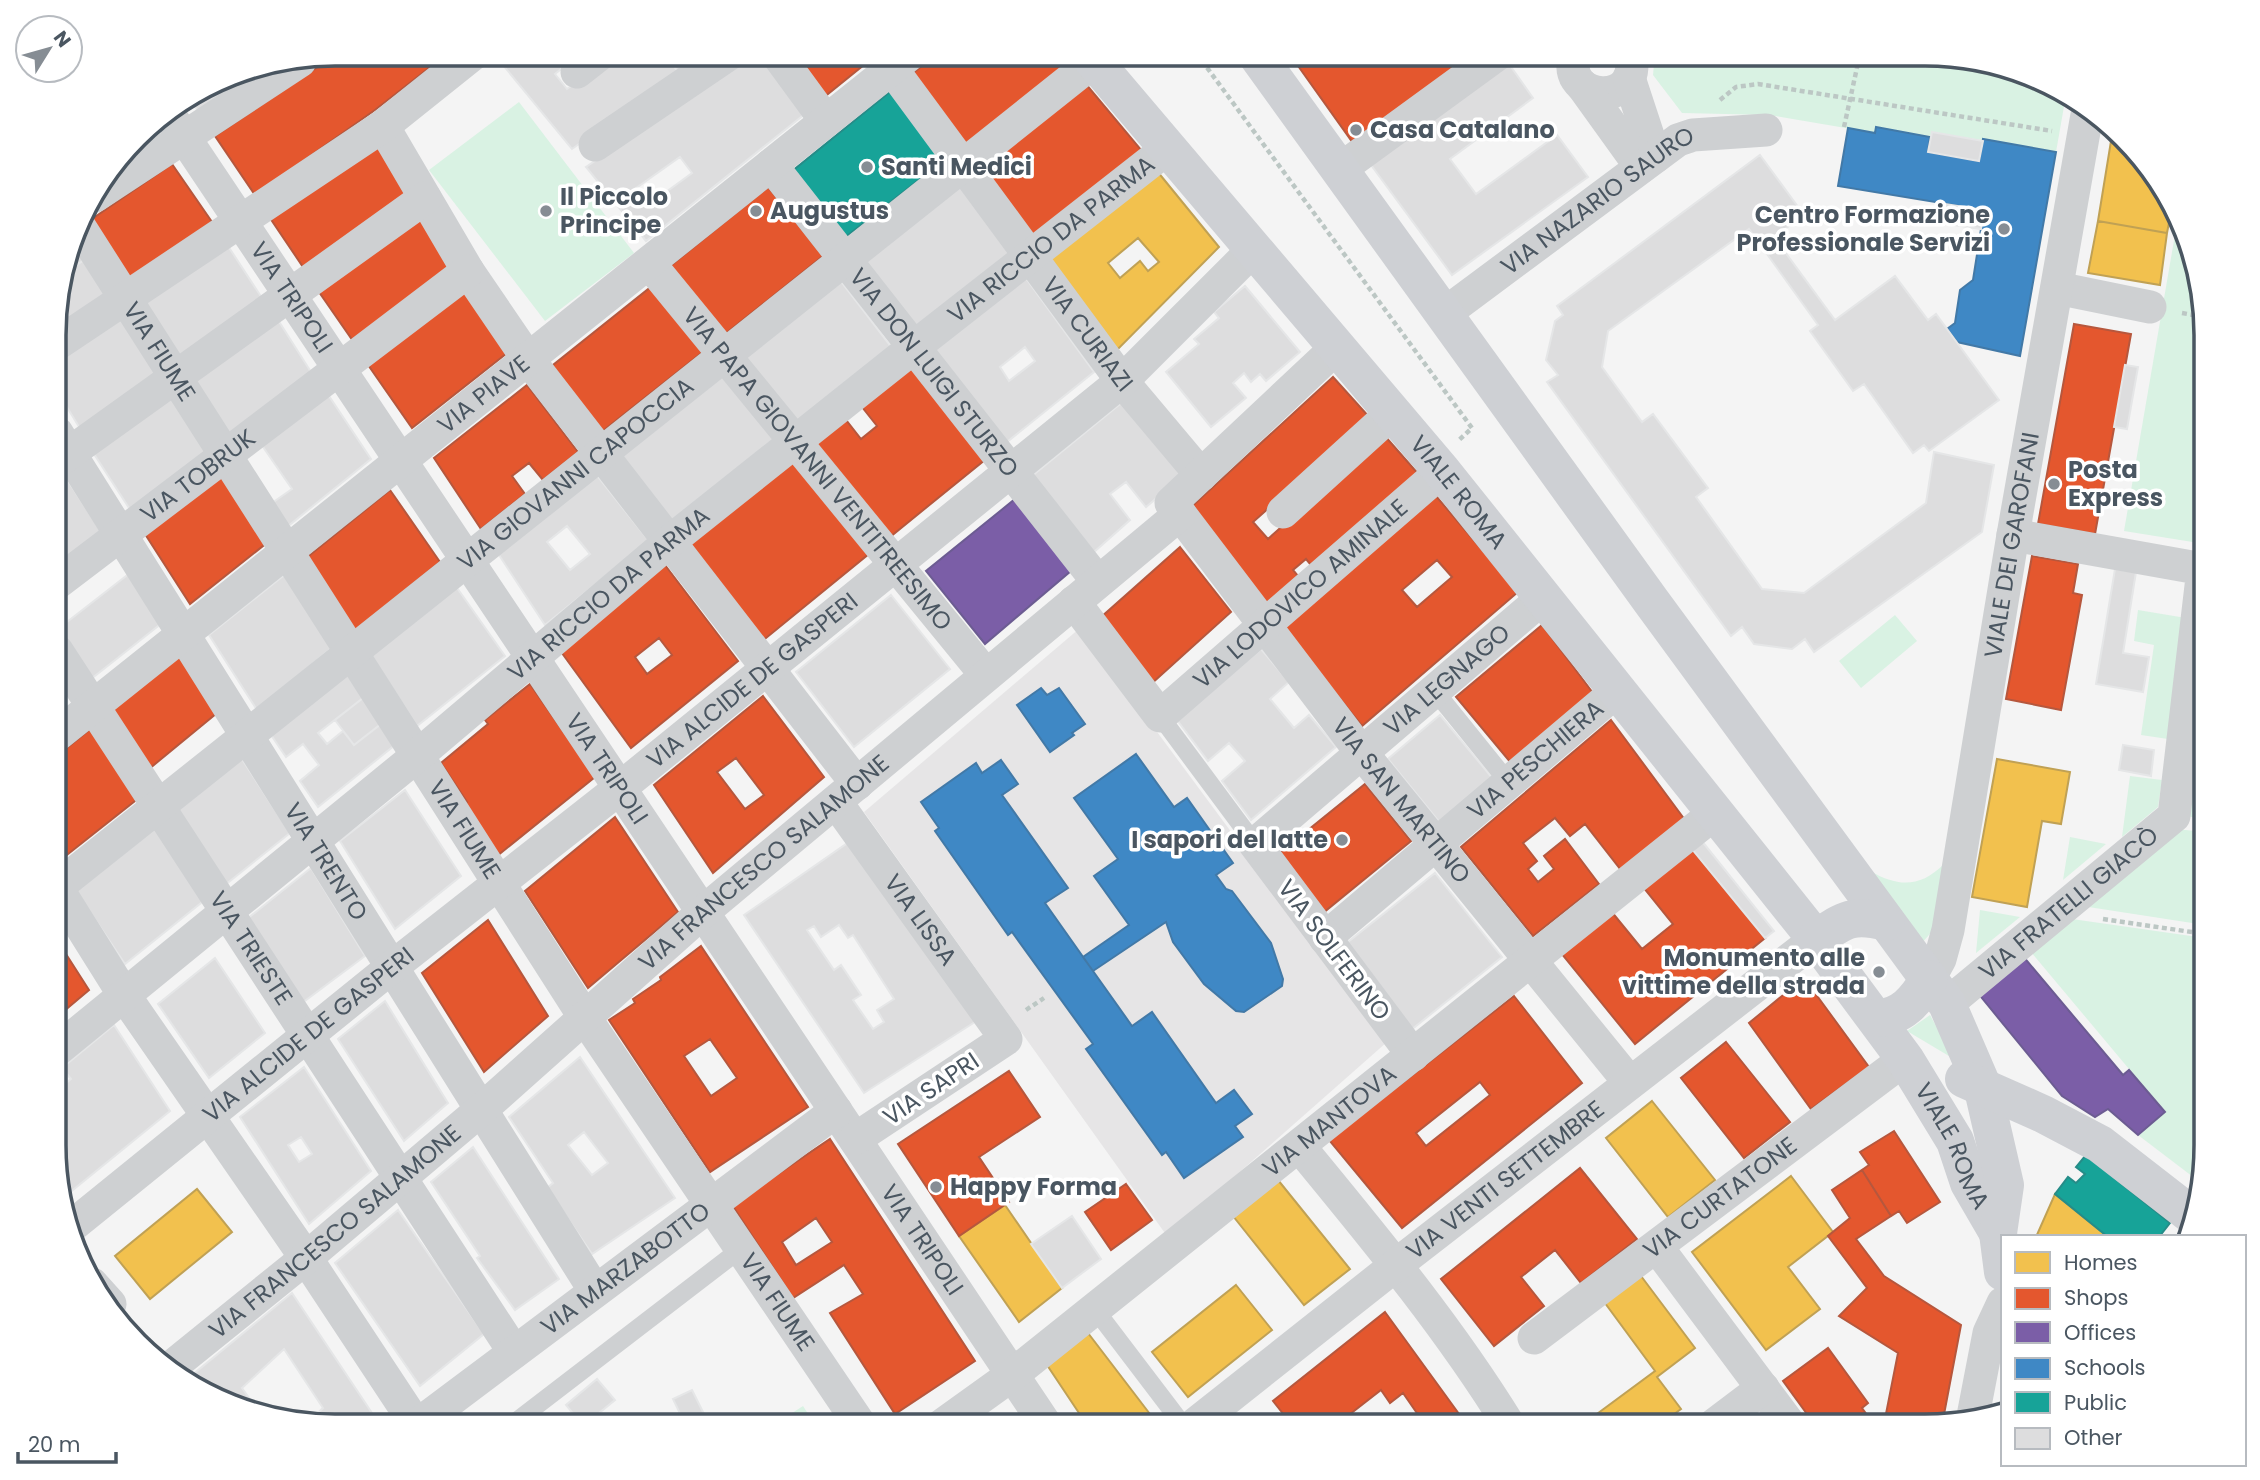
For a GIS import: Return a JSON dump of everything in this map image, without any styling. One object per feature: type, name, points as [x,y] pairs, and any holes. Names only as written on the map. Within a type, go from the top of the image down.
[{"type":"street","points":[[66,338],[383,125],[458,66]]},
{"type":"street","points":[[595,145],[711,66]]},
{"type":"street","points":[[786,66],[826,121]]},
{"type":"street","name":"VIA PIAVE","points":[[66,728],[826,121],[886,66]]},
{"type":"street","name":"VIA CURIAZI","points":[[899,66],[963,166],[1122,381],[1201,475]]},
{"type":"street","name":"VIA GIOVANNI CAPOCCIA","points":[[66,881],[246,734],[963,166],[1082,66]]},
{"type":"street","name":"VIALE ROMA","points":[[1098,66],[1392,413],[1448,459],[1544,597],[1876,1018],[1905,1059],[1955,1141],[1969,1183],[1998,1233]]},
{"type":"street","name":"VIALE ROMA","points":[[1274,66],[1339,170],[1938,992],[1982,1085],[2004,1185],[1998,1233],[2001,1256]]},
{"type":"street","points":[[1339,170],[1482,66]]},
{"type":"street","points":[[1573,68],[1598,93],[1607,94],[1623,86],[1630,66]]},
{"type":"street","points":[[1632,66],[1648,162]]},
{"type":"street","points":[[1573,68],[1648,162]]},
{"type":"street","points":[[121,173],[176,125],[275,74]]},
{"type":"street","name":"VIALE DEI GAROFANI","points":[[1938,992],[2013,535],[2086,121]]},
{"type":"street","name":"VIA TRIPOLI","points":[[176,125],[1038,1414]]},
{"type":"street","name":"VIA LISSA","points":[[383,125],[468,271],[528,359],[767,668],[1006,1039]]},
{"type":"street","name":"VIA NAZARIO SAURO","points":[[1444,314],[1678,140],[1693,135],[1766,130]]},
{"type":"street","name":"VIA RICCIO DA PARMA","points":[[66,1043],[417,756],[669,542],[1029,255],[1168,148]]},
{"type":"street","name":"VIA DON LUIGI STURZO","points":[[771,165],[1011,471],[1160,716]]},
{"type":"street","points":[[66,446],[175,377],[425,198]]},
{"type":"street","name":"VIA FIUME","points":[[86,237],[585,1018],[853,1414]]},
{"type":"street","name":"VIA ALCIDE DE GASPERI","points":[[78,1221],[308,1038],[392,967],[620,788],[1122,381],[1253,250]]},
{"type":"street","name":"VIA PAPA GIOVANNI VENTITREESIMO","points":[[649,263],[986,675]]},
{"type":"street","name":"VIA TOBRUK","points":[[66,576],[468,271]]},
{"type":"street","points":[[2057,288],[2150,307]]},
{"type":"street","points":[[1180,514],[1171,503],[1336,348]]},
{"type":"street","points":[[1283,512],[1392,413]]},
{"type":"street","name":"VIA TRENTO","points":[[66,456],[120,534],[595,1291]]},
{"type":"street","name":"VIA LODOVICO AMINALE","points":[[1160,716],[1265,626],[1448,459]]},
{"type":"street","name":"VIA SAN MARTINO","points":[[1180,514],[1362,752],[1630,1083]]},
{"type":"street","name":"VIA FRANCESCO SALAMONE","points":[[178,1362],[482,1110],[703,912],[1180,514]]},
{"type":"street","name":"VIA FRATELLI GIACÒ","points":[[2013,535],[2194,567]]},
{"type":"street","name":"VIA LEGNAGO","points":[[1255,844],[1544,597]]},
{"type":"street","name":"VIA FRATELLI GIACÒ","points":[[1938,992],[2057,913],[2174,816],[2194,646]]},
{"type":"street","name":"VIA TRIESTE","points":[[66,665],[514,1352]]},
{"type":"street","name":"VIA PESCHIERA","points":[[1325,938],[1618,690]]},
{"type":"street","name":"VIA MANTOVA","points":[[958,1414],[1012,1375],[1715,813]]},
{"type":"street","name":"VIA SOLFERINO","points":[[1255,844],[1413,1055]]},
{"type":"street","points":[[66,902],[124,995],[306,1258],[408,1414]]},
{"type":"street","points":[[1816,939],[1856,917],[1886,922]]},
{"type":"street","name":"VIA VENTI SETTEMBRE","points":[[1208,1414],[1816,939]]},
{"type":"street","points":[[1876,1018],[1892,1017],[1917,998],[1938,992]]},
{"type":"street","name":"VIA SAPRI","points":[[855,1139],[1006,1039]]},
{"type":"street","name":"VIALE ROMA","points":[[1905,1059],[1982,1085]]},
{"type":"street","name":"VIA CURTATONE","points":[[1534,1338],[1905,1059]]},
{"type":"street","points":[[1982,1085],[2100,1143],[2185,1210]]},
{"type":"street","name":"VIA MARZABOTTO","points":[[432,1414],[836,1111]]},
{"type":"street","points":[[1298,1146],[1396,1265],[1479,1376],[1502,1414]]},
{"type":"street","points":[[1657,1247],[1782,1414]]},
{"type":"street","points":[[1974,1408],[1989,1333],[2001,1307]]},
{"type":"street","points":[[1729,1414],[1763,1388]]},
{"type":"lane","points":[[1434,690],[1509,783]]},
{"type":"lane","points":[[1160,716],[1255,844]]},
{"type":"lane","points":[[526,1414],[742,1248]]},
{"type":"lane","points":[[1094,1308],[1175,1414]]},
{"type":"path","points":[[1206,66],[1472,428],[1455,443],[1448,459]]},
{"type":"path","points":[[1844,127],[1857,66]]},
{"type":"path","points":[[1718,104],[1721,98],[1736,87],[1758,83],[2060,132]]},
{"type":"path","points":[[2057,913],[2194,932]]},
{"type":"shaded area","points":[[1080,628],[1387,1042],[1167,1236],[864,812]]},
{"type":"green space","points":[[1654,66],[1942,67],[2011,81],[2064,106],[2056,152],[1932,132],[1930,137],[1877,127],[1875,133],[1769,115],[1682,113],[1653,75]]},
{"type":"green space","points":[[519,102],[634,253],[545,321],[429,170]]},
{"type":"green space","points":[[2175,237],[2188,283],[2193,318],[2194,542],[2124,531]]},
{"type":"green space","points":[[2138,610],[2186,618],[2168,739],[2141,735],[2154,645],[2134,641]]},
{"type":"green space","points":[[1895,615],[1917,641],[1861,688],[1839,661]]},
{"type":"green space","points":[[2130,776],[2162,780],[2158,807],[2122,837]]},
{"type":"green space","points":[[2188,784],[2194,785],[2194,817],[2185,816]]},
{"type":"green space","points":[[2176,829],[2194,831],[2194,923],[2082,906]]},
{"type":"green space","points":[[2070,837],[2106,844],[2063,880]]},
{"type":"green space","points":[[1944,864],[1935,928],[1922,943],[1870,871],[1890,880],[1909,882],[1926,877]]},
{"type":"green space","points":[[1980,910],[2020,917],[1976,953]]},
{"type":"green space","points":[[2072,919],[2194,936],[2194,1144],[2191,1176],[2138,1135],[2165,1112],[2031,952]]},
{"type":"green space","points":[[1930,1015],[1954,1059],[1907,1031]]},
{"type":"green space","points":[[803,1406],[808,1414],[791,1414]]},
{"type":"building: Homes","points":[[2111,141],[2148,186],[2169,223],[2167,233],[2098,221]]},
{"type":"building: Homes","points":[[1157,171],[1219,247],[1114,353],[1046,261]],"holes":[[[1138,238],[1159,262],[1148,271],[1140,261],[1120,278],[1108,263]]]},
{"type":"building: Homes","points":[[2098,221],[2167,233],[2160,285],[2088,273]]},
{"type":"building: Homes","points":[[1997,759],[2070,772],[2061,824],[2042,821],[2027,907],[1972,897]]},
{"type":"building: Homes","points":[[1652,1101],[1715,1180],[1668,1217],[1606,1138]]},
{"type":"building: Homes","points":[[1791,1176],[1833,1232],[1788,1267],[1820,1309],[1766,1350],[1692,1252]]},
{"type":"building: Homes","points":[[1278,1180],[1350,1269],[1304,1305],[1233,1216]]},
{"type":"building: Homes","points":[[197,1189],[232,1232],[150,1299],[115,1256]]},
{"type":"building: Homes","points":[[2055,1194],[2106,1235],[2037,1235]]},
{"type":"building: Homes","points":[[1005,1205],[1062,1288],[1019,1322],[959,1236]]},
{"type":"building: Homes","points":[[1638,1272],[1695,1348],[1657,1377],[1681,1409],[1674,1414],[1597,1414],[1655,1371],[1602,1299]]},
{"type":"building: Homes","points":[[1236,1285],[1272,1330],[1188,1397],[1152,1352]]},
{"type":"building: Homes","points":[[1088,1333],[1150,1414],[1080,1414],[1047,1365]]},
{"type":"building: Shops","points":[[432,66],[375,110],[255,195],[215,136],[318,67]]},
{"type":"building: Shops","points":[[800,66],[863,66],[823,98]]},
{"type":"building: Shops","points":[[922,66],[1065,66],[963,146],[908,77]]},
{"type":"building: Shops","points":[[1298,66],[1459,66],[1353,143]]},
{"type":"building: Shops","points":[[1085,83],[1142,151],[1032,239],[978,168]]},
{"type":"building: Shops","points":[[382,143],[409,193],[305,270],[270,218]]},
{"type":"building: Shops","points":[[172,164],[212,222],[129,279],[91,224],[94,218]]},
{"type":"building: Shops","points":[[768,187],[823,256],[724,335],[669,267]]},
{"type":"building: Shops","points":[[423,217],[449,267],[353,341],[319,292]]},
{"type":"building: Shops","points":[[652,286],[704,351],[599,434],[548,369]]},
{"type":"building: Shops","points":[[466,288],[511,350],[412,428],[366,362]]},
{"type":"building: Shops","points":[[2074,324],[2131,334],[2095,534],[2038,524]]},
{"type":"building: Shops","points":[[911,367],[986,459],[890,537],[815,445],[846,420],[861,439],[877,426],[862,407]]},
{"type":"building: Shops","points":[[1333,377],[1370,418],[1253,522],[1268,539],[1384,435],[1421,477],[1316,571],[1306,559],[1293,570],[1302,581],[1269,610],[1189,509]]},
{"type":"building: Shops","points":[[527,385],[578,452],[543,480],[529,463],[512,476],[525,494],[481,529],[434,458]]},
{"type":"building: Shops","points":[[795,460],[870,553],[761,642],[686,548]]},
{"type":"building: Shops","points":[[223,473],[268,542],[190,604],[145,534]]},
{"type":"building: Shops","points":[[390,490],[440,562],[353,632],[305,559]]},
{"type":"building: Shops","points":[[1436,496],[1518,592],[1362,726],[1282,627]],"holes":[[[1437,560],[1452,577],[1417,607],[1402,590]]]},
{"type":"building: Shops","points":[[1180,547],[1231,612],[1150,685],[1099,619]]},
{"type":"building: Shops","points":[[2032,556],[2078,564],[2073,593],[2082,595],[2061,710],[2006,699]]},
{"type":"building: Shops","points":[[665,565],[738,661],[631,748],[559,649]],"holes":[[[659,638],[672,655],[647,674],[635,657]]]},
{"type":"building: Shops","points":[[1542,625],[1593,693],[1511,763],[1456,697]]},
{"type":"building: Shops","points":[[180,652],[217,713],[149,769],[109,708]]},
{"type":"building: Shops","points":[[530,684],[595,777],[497,856],[462,805],[467,802],[441,763],[488,724],[485,720]]},
{"type":"building: Shops","points":[[763,696],[824,777],[713,873],[654,785]],"holes":[[[736,758],[764,795],[745,809],[717,772]]]},
{"type":"building: Shops","points":[[1611,720],[1685,820],[1621,870],[1585,824],[1570,836],[1555,818],[1523,843],[1537,861],[1528,869],[1538,882],[1554,869],[1544,856],[1565,839],[1599,884],[1533,936],[1461,847]]},
{"type":"building: Shops","points":[[94,726],[140,797],[66,856],[66,749]]},
{"type":"building: Shops","points":[[1365,784],[1411,841],[1323,913],[1276,856]]},
{"type":"building: Shops","points":[[615,817],[678,912],[588,988],[525,891]]},
{"type":"building: Shops","points":[[1691,848],[1765,938],[1635,1044],[1561,953],[1611,911],[1642,949],[1673,924],[1643,887]]},
{"type":"building: Shops","points":[[488,920],[548,1016],[484,1072],[422,973]]},
{"type":"building: Shops","points":[[701,946],[808,1107],[710,1172],[609,1020],[635,1003],[633,999],[661,980],[660,977]],"holes":[[[710,1039],[737,1078],[711,1096],[684,1056]]]},
{"type":"building: Shops","points":[[66,954],[89,990],[66,1009]]},
{"type":"building: Shops","points":[[1804,978],[1869,1067],[1811,1109],[1749,1023]]},
{"type":"building: Shops","points":[[1514,996],[1582,1083],[1402,1228],[1329,1140]],"holes":[[[1480,1082],[1490,1095],[1426,1146],[1416,1133]]]},
{"type":"building: Shops","points":[[1726,1042],[1790,1122],[1744,1158],[1681,1078]]},
{"type":"building: Shops","points":[[1009,1071],[1040,1117],[979,1157],[1009,1202],[959,1236],[898,1144]]},
{"type":"building: Shops","points":[[1894,1131],[1940,1202],[1907,1223],[1899,1211],[1891,1216],[1862,1170],[1869,1165],[1860,1152]]},
{"type":"building: Shops","points":[[830,1139],[975,1361],[895,1414],[830,1313],[863,1294],[844,1265],[793,1298],[732,1205]],"holes":[[[816,1218],[832,1242],[796,1265],[782,1242]]]},
{"type":"building: Shops","points":[[1580,1168],[1637,1239],[1581,1283],[1555,1250],[1521,1277],[1544,1306],[1494,1346],[1441,1279]]},
{"type":"building: Shops","points":[[1862,1170],[1891,1216],[1856,1239],[1884,1276],[1961,1325],[1944,1413],[1886,1414],[1898,1353],[1839,1316],[1867,1288],[1828,1236],[1850,1218],[1832,1190]]},
{"type":"building: Shops","points":[[1126,1184],[1152,1220],[1111,1250],[1085,1212]]},
{"type":"building: Shops","points":[[1385,1312],[1459,1414],[1418,1414],[1403,1393],[1390,1403],[1381,1390],[1350,1414],[1283,1414],[1273,1401]]},
{"type":"building: Shops","points":[[1828,1348],[1868,1403],[1862,1408],[1866,1414],[1807,1414],[1783,1381]]},
{"type":"building: Offices","points":[[1015,499],[1072,570],[985,644],[926,571]]},
{"type":"building: Offices","points":[[2022,955],[2123,1075],[2129,1070],[2165,1112],[2138,1135],[2108,1109],[2095,1117],[2062,1096],[1977,992]]},
{"type":"building: Schools","points":[[1876,127],[1930,137],[1928,152],[1979,161],[1983,139],[2056,152],[2020,356],[1957,342],[1947,329],[1955,323],[1960,290],[1973,280],[1984,210],[1838,186],[1848,128],[1875,133]]},
{"type":"building: Schools","points":[[1041,688],[1047,695],[1059,688],[1085,724],[1050,752],[1017,705]]},
{"type":"building: Schools","points":[[1136,754],[1174,807],[1187,798],[1233,863],[1216,875],[1226,889],[1232,891],[1271,943],[1283,979],[1282,986],[1244,1012],[1236,1011],[1204,984],[1173,942],[1166,922],[1093,971],[1083,957],[1129,925],[1094,876],[1118,859],[1074,798]]},
{"type":"building: Schools","points":[[1001,760],[1018,784],[1002,795],[1068,888],[1045,903],[1093,971],[1132,1026],[1152,1012],[1216,1103],[1234,1090],[1252,1114],[1235,1126],[1243,1137],[1184,1178],[1166,1152],[1162,1155],[1086,1049],[1093,1044],[1012,932],[1008,935],[935,831],[939,828],[921,802],[976,763],[982,773]]},
{"type":"building: Public","name":"Santi Medici","points":[[891,91],[943,161],[843,239],[791,172]]},
{"type":"building: Public","points":[[2086,1155],[2170,1223],[2161,1235],[2106,1235],[2055,1194],[2068,1177],[2076,1183],[2085,1174],[2076,1167]]},
{"type":"building: Other","points":[[504,66],[565,66],[555,74],[567,89],[599,66],[673,66],[679,73],[572,149]]},
{"type":"building: Other","points":[[673,66],[690,66],[679,73]]},
{"type":"building: Other","points":[[734,66],[770,66],[806,113],[646,241],[586,167]],"holes":[[[680,157],[692,173],[651,203],[645,193],[638,199],[632,191]]]},
{"type":"building: Other","points":[[1506,66],[1510,66],[1533,98],[1450,159],[1476,194],[1557,135],[1588,177],[1452,275],[1371,165]]},
{"type":"building: Other","points":[[251,81],[200,114],[195,107]]},
{"type":"building: Other","points":[[1932,132],[1983,141],[1979,161],[1928,152]]},
{"type":"building: Other","points":[[153,138],[157,144],[131,161]]},
{"type":"building: Other","points":[[1760,155],[1804,215],[1774,237],[1835,320],[1895,276],[1928,320],[1936,314],[1999,400],[1929,451],[1924,445],[1913,453],[1864,384],[1853,391],[1810,331],[1818,325],[1749,229],[1608,331],[1602,367],[1642,422],[1653,414],[1708,488],[1696,497],[1762,589],[1804,593],[1926,503],[1934,452],[1994,465],[1982,532],[1814,652],[1805,639],[1792,649],[1754,644],[1742,627],[1731,636],[1547,382],[1558,375],[1546,360],[1555,321],[1563,315],[1557,306]]},
{"type":"building: Other","points":[[959,183],[1010,253],[916,329],[860,260]]},
{"type":"building: Other","points":[[1945,204],[1984,210],[1981,229],[1941,223]]},
{"type":"building: Other","points":[[228,246],[262,298],[179,359],[143,302]]},
{"type":"building: Other","points":[[80,253],[84,260],[76,265]]},
{"type":"building: Other","points":[[84,260],[107,294],[67,321],[72,283],[76,265]]},
{"type":"building: Other","points":[[1025,277],[1094,372],[1007,442],[933,351]],"holes":[[[1025,347],[1035,361],[1009,381],[1000,367]]]},
{"type":"building: Other","points":[[839,279],[892,348],[796,424],[741,356]]},
{"type":"building: Other","points":[[1245,286],[1300,352],[1266,381],[1260,374],[1251,382],[1244,373],[1233,383],[1246,398],[1211,427],[1166,372],[1199,344],[1194,339],[1219,318],[1214,312]]},
{"type":"building: Other","points":[[121,316],[157,375],[81,430],[66,406],[66,355]]},
{"type":"building: Other","points":[[278,320],[311,372],[229,434],[194,379]]},
{"type":"building: Other","points":[[2125,365],[2138,367],[2127,429],[2114,427]]},
{"type":"building: Other","points":[[721,372],[776,440],[671,524],[616,455]]},
{"type":"building: Other","points":[[327,393],[371,459],[287,527],[272,503],[292,489],[261,444]]},
{"type":"building: Other","points":[[173,395],[208,452],[131,511],[94,454]]},
{"type":"building: Other","points":[[1125,400],[1185,474],[1146,507],[1126,482],[1110,494],[1130,520],[1094,552],[1032,476]]},
{"type":"building: Other","points":[[595,473],[649,541],[545,625],[497,552]],"holes":[[[567,526],[590,554],[570,570],[547,542]]]},
{"type":"building: Other","points":[[66,478],[102,533],[66,561]]},
{"type":"building: Other","points":[[2115,569],[2136,572],[2123,653],[2149,657],[2143,692],[2096,684]]},
{"type":"building: Other","points":[[288,572],[334,646],[257,710],[209,635]]},
{"type":"building: Other","points":[[130,573],[162,623],[91,679],[66,641],[66,623]]},
{"type":"building: Other","points":[[455,585],[505,656],[417,726],[370,654]]},
{"type":"building: Other","points":[[891,595],[950,669],[854,747],[796,672]]},
{"type":"building: Other","points":[[1261,649],[1289,682],[1270,699],[1294,728],[1309,715],[1336,747],[1251,820],[1222,781],[1245,761],[1229,743],[1208,761],[1177,720]]},
{"type":"building: Other","points":[[345,671],[363,698],[318,733],[327,744],[343,731],[354,745],[381,724],[395,745],[318,807],[300,781],[319,765],[303,744],[286,757],[269,732]]},
{"type":"building: Other","points":[[363,698],[381,724],[354,745],[335,720]]},
{"type":"building: Other","points":[[1440,715],[1494,780],[1440,823],[1388,759]]},
{"type":"building: Other","points":[[2123,745],[2154,750],[2151,776],[2119,770]]},
{"type":"building: Other","points":[[240,756],[290,833],[225,885],[174,807]]},
{"type":"building: Other","points":[[405,790],[461,876],[395,929],[340,841]]},
{"type":"building: Other","points":[[159,825],[206,899],[125,964],[76,891]]},
{"type":"building: Other","points":[[1701,840],[1774,931],[1765,938],[1691,848]]},
{"type":"building: Other","points":[[849,842],[978,1020],[864,1093],[744,915]],"holes":[[[839,925],[848,938],[853,935],[894,999],[877,1010],[884,1022],[873,1029],[853,1000],[861,995],[841,965],[834,970],[807,930],[814,926],[821,937]]]},
{"type":"building: Other","points":[[311,868],[365,956],[302,1003],[247,919]]},
{"type":"building: Other","points":[[1435,873],[1502,957],[1411,1030],[1343,946]]},
{"type":"building: Other","points":[[215,958],[265,1033],[209,1078],[158,1004]]},
{"type":"building: Other","points":[[385,1001],[448,1103],[404,1141],[338,1039]]},
{"type":"building: Other","points":[[114,1025],[170,1111],[71,1191],[66,1144],[66,1083],[71,1079],[66,1073],[66,1065]]},
{"type":"building: Other","points":[[580,1057],[675,1198],[592,1254],[547,1188],[553,1183],[509,1117]],"holes":[[[584,1132],[608,1163],[592,1175],[568,1145]]]},
{"type":"building: Other","points":[[304,1067],[371,1171],[309,1224],[240,1117]],"holes":[[[301,1137],[312,1154],[299,1162],[288,1145]]]},
{"type":"building: Other","points":[[473,1147],[559,1279],[515,1310],[477,1258],[480,1256],[431,1182]]},
{"type":"building: Other","points":[[398,1210],[484,1334],[420,1386],[335,1263]]},
{"type":"building: Other","points":[[1072,1216],[1101,1259],[1062,1288],[1031,1244]]},
{"type":"building: Other","points":[[292,1293],[373,1414],[318,1413],[323,1408],[284,1349],[242,1388],[250,1399],[195,1373]]},
{"type":"building: Other","points":[[597,1379],[615,1400],[598,1414],[573,1414],[566,1405]]},
{"type":"building: Other","points":[[692,1390],[704,1414],[680,1414],[673,1399]]},
{"type":"place","name":"Casa Catalano","points":[[1356,130]]},
{"type":"place","name":"Santi Medici","points":[[867,167]]},
{"type":"place","name":"Il Piccolo Principe","points":[[546,211]]},
{"type":"place","name":"Augustus","points":[[756,211]]},
{"type":"place","name":"Centro Formazione Professionale Servizi","points":[[2004,229]]},
{"type":"place","name":"Posta Express","points":[[2054,484]]},
{"type":"place","name":"I sapori del latte","points":[[1342,840]]},
{"type":"place","name":"Monumento alle vittime della strada","points":[[1879,972]]},
{"type":"place","name":"Happy Forma","points":[[936,1187]]}]
